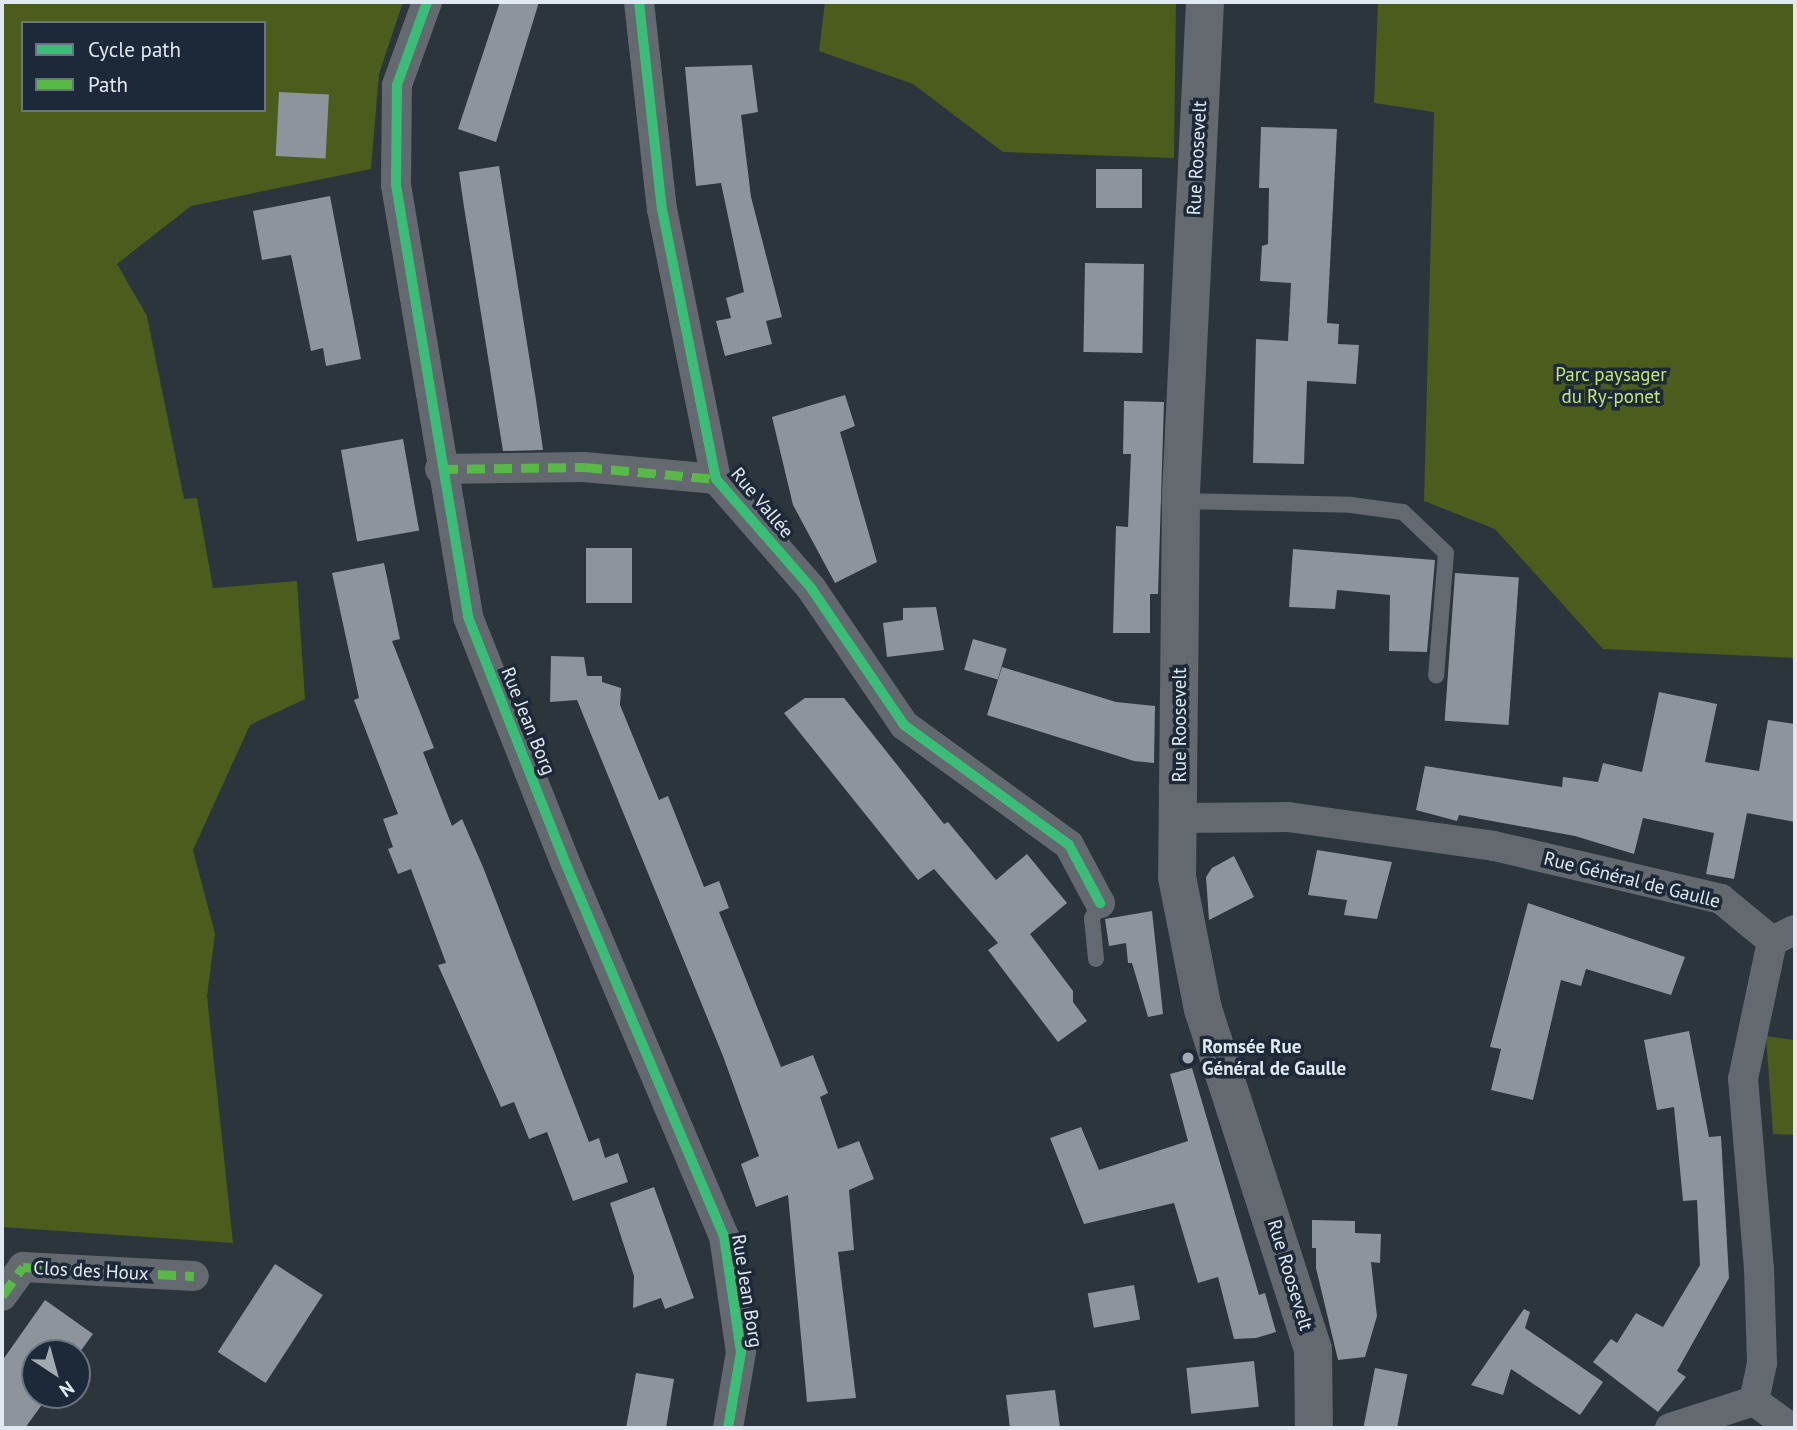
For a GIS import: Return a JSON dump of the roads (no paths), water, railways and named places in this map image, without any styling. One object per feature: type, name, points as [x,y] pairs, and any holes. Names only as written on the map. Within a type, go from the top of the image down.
[{"type":"main road","name":"Rue Roosevelt","points":[[1205,2],[1181,500],[1180,818],[1177,877],[1203,1009],[1313,1349],[1314,1428]]},
{"type":"street","name":"Rue Jean Borg","points":[[427,2],[397,85],[396,185],[440,468],[468,617],[565,862],[723,1236],[741,1352],[728,1428]]},
{"type":"street","name":"Rue Vallée","points":[[639,2],[662,209],[716,479],[811,588],[904,724],[1069,845],[1100,903]]},
{"type":"street","points":[[440,468],[584,467],[716,479]]},
{"type":"street","name":"Rue Général de Gaulle","points":[[1180,818],[1288,817],[1494,846],[1721,899],[1784,936],[1742,1079],[1759,1269],[1762,1363],[1754,1401]]},
{"type":"street","name":"Clos des Houx","points":[[2,1296],[23,1267],[194,1276]]},
{"type":"street","points":[[1670,1428],[1754,1401],[1791,1428]]},
{"type":"lane","points":[[1181,500],[1351,505],[1403,512],[1446,553],[1436,676]]},
{"type":"lane","points":[[1096,959],[1092,918],[1100,903]]},
{"type":"place","name":"Romsée Rue Général de Gaulle","points":[[1188,1058]]},
{"type":"park label","name":"Parc paysager du Ry-ponet","points":[[1611,386]]}]
